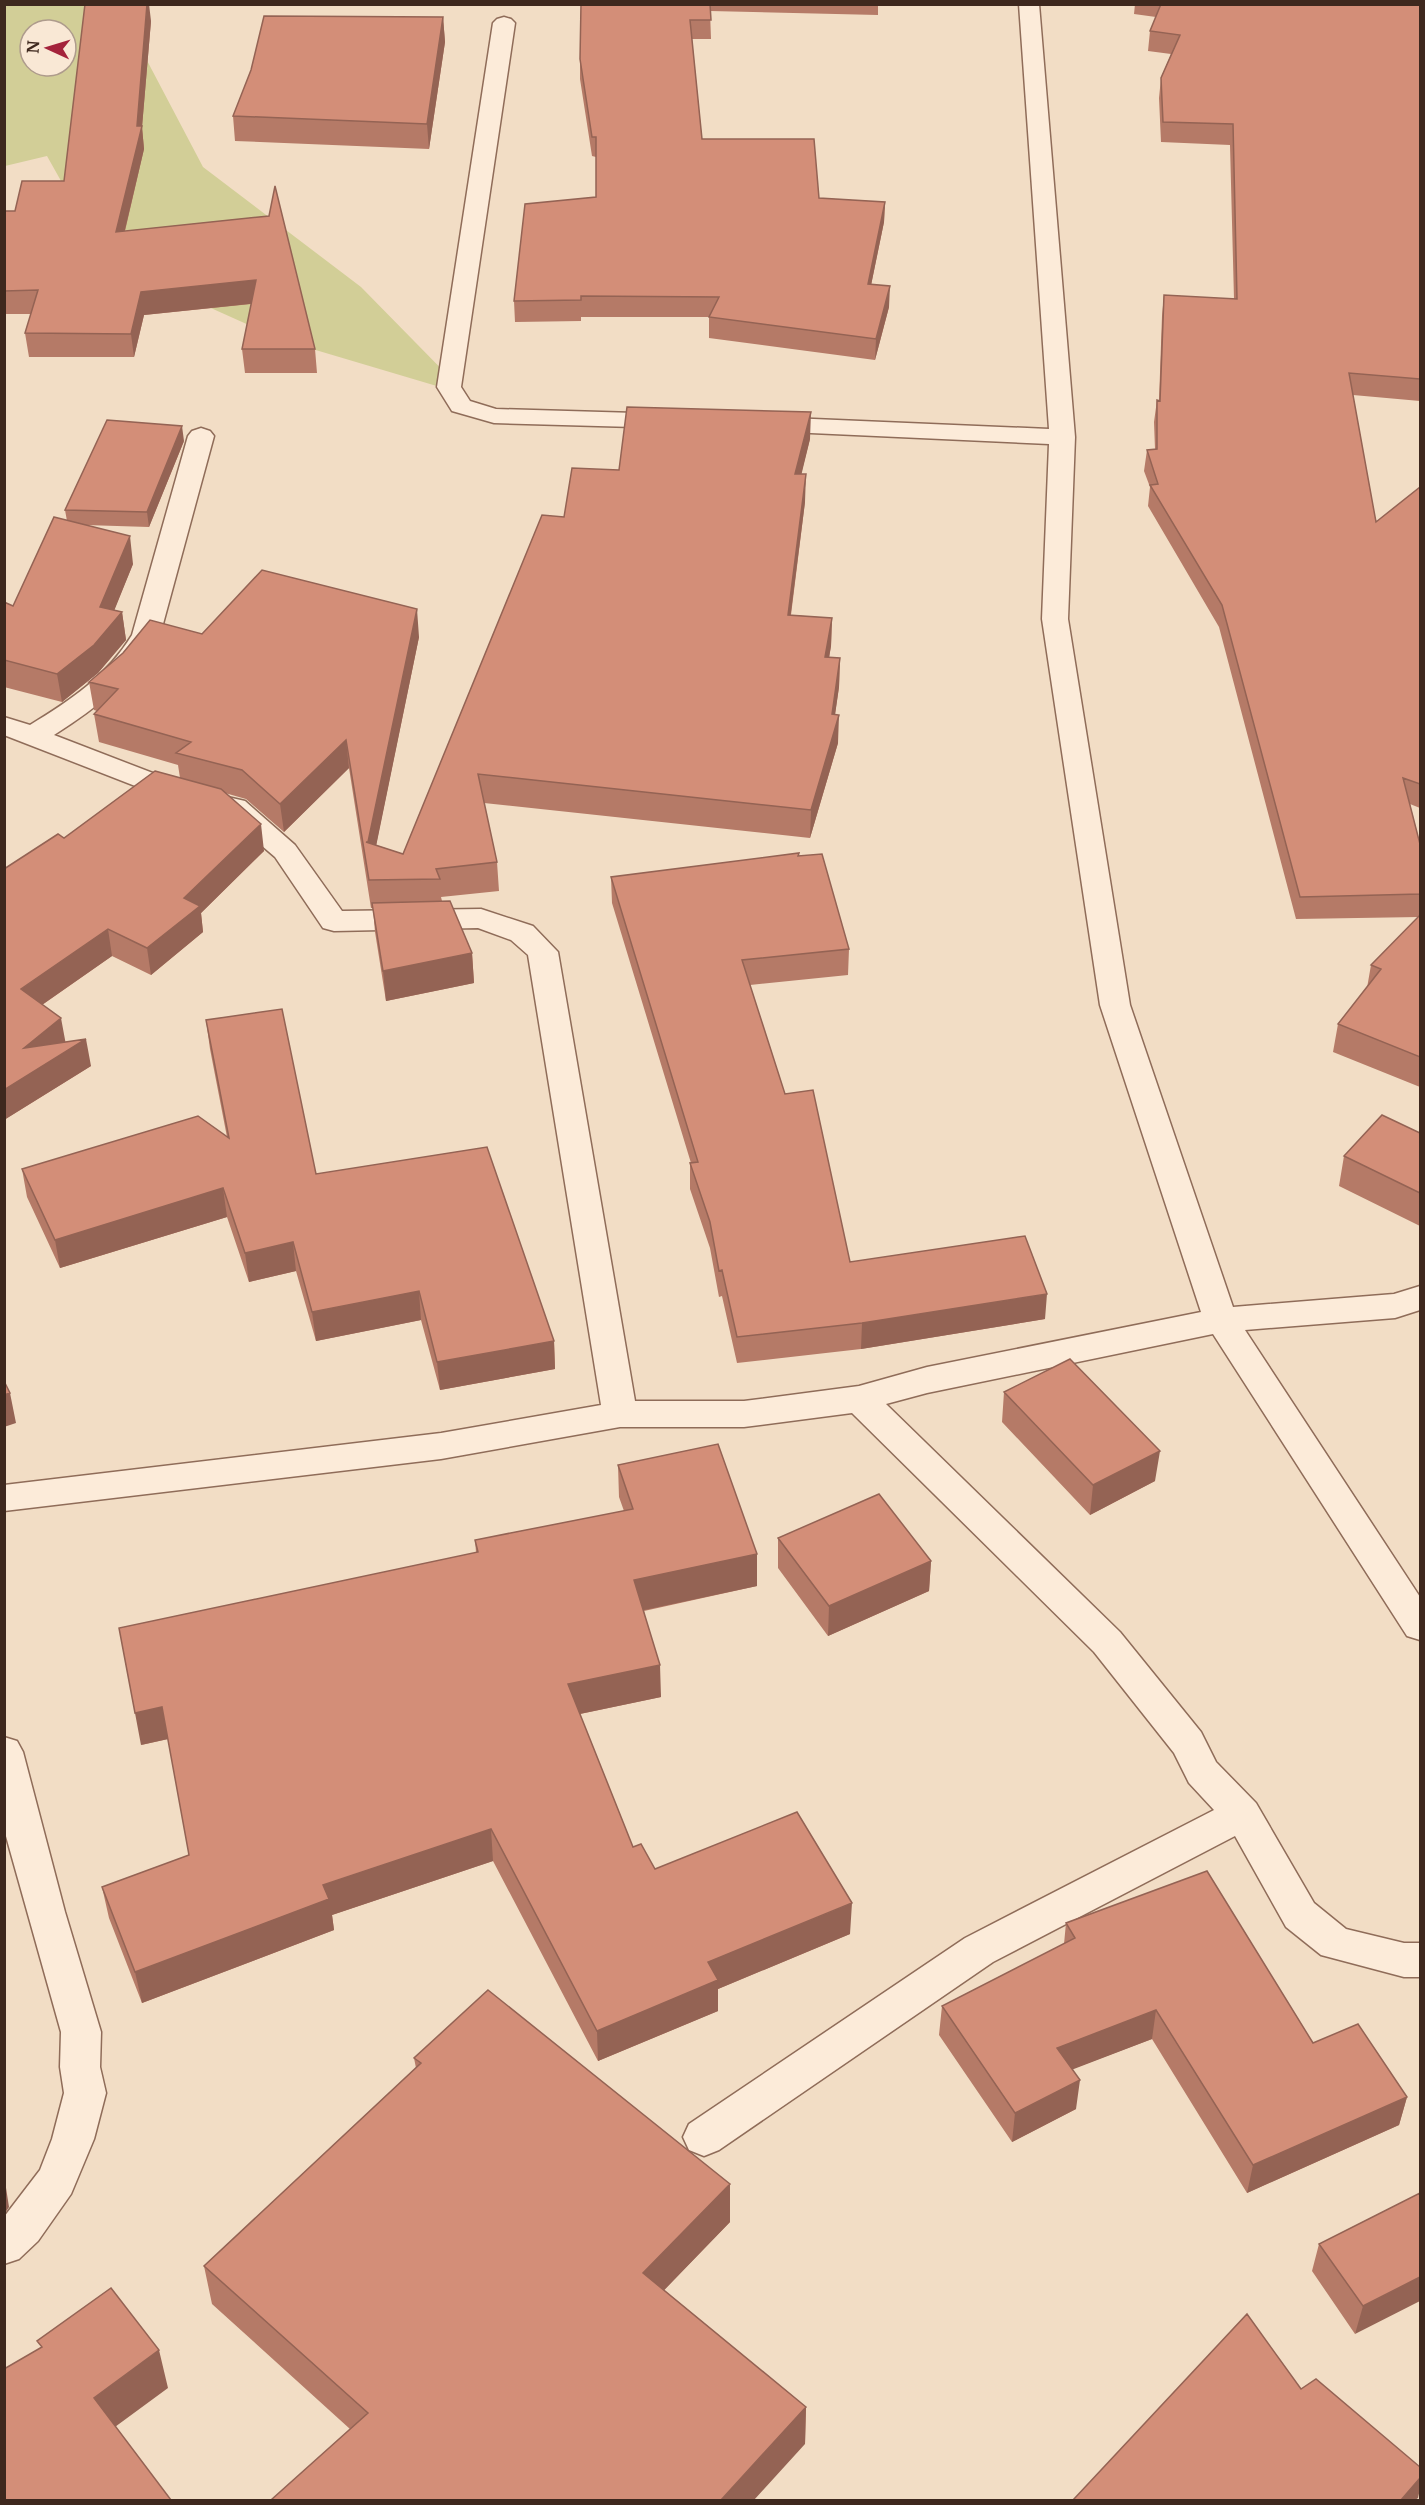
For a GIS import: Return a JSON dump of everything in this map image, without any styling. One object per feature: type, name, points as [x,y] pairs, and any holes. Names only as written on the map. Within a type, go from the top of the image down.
[{"type":"street","points":[[1029,4],[1062,437],[1055,619],[1115,1005],[1221,1320],[1420,1626]]},
{"type":"street","points":[[504,24],[448,387],[461,406],[494,417],[696,422]]},
{"type":"street","points":[[743,423],[1062,437]]},
{"type":"street","points":[[19,730],[95,698],[132,660],[146,635],[201,436]]},
{"type":"street","points":[[19,730],[189,797],[235,807],[285,851],[334,921],[481,918],[522,933],[543,952],[620,1414]]},
{"type":"street","points":[[4,1498],[441,1446],[620,1414],[744,1414],[859,1399],[927,1380],[1221,1320],[1395,1306],[1420,1298]]},
{"type":"street","points":[[859,1399],[1107,1642],[1188,1743],[1202,1772],[1242,1814],[1300,1915],[1335,1943],[1404,1960],[1420,1960]]},
{"type":"street","points":[[4,1752],[45,1912],[81,2032],[80,2067],[85,2093],[73,2139],[56,2181],[23,2227],[4,2245]]},
{"type":"street","points":[[704,2137],[979,1950],[1242,1814]]},
{"type":"shaded area","points":[[4,5],[136,5],[132,32],[203,167],[361,287],[467,395],[282,340],[106,261],[47,156],[5,166]]},
{"type":"building","points":[[85,4],[147,4],[137,126],[142,126],[116,232],[269,216],[275,186],[315,349],[242,349],[256,280],[141,292],[131,334],[25,333],[38,290],[4,291],[4,211],[15,211],[22,181],[64,181]]},
{"type":"building","points":[[581,4],[710,4],[711,20],[690,20],[702,139],[814,139],[819,198],[885,202],[868,284],[890,286],[876,339],[709,317],[719,297],[581,296],[581,300],[514,301],[525,204],[596,197],[596,137],[592,137],[580,59]]},
{"type":"building","points":[[1161,4],[1420,4],[1420,379],[1349,373],[1376,522],[1420,487],[1420,784],[1403,778],[1420,844],[1420,894],[1300,897],[1222,605],[1150,485],[1158,484],[1147,450],[1157,449],[1157,400],[1160,401],[1164,295],[1237,299],[1233,124],[1163,122],[1161,78],[1180,35],[1150,31]]},
{"type":"building","points":[[264,16],[443,17],[427,124],[233,116],[251,70]]},
{"type":"building","points":[[627,407],[811,412],[795,474],[806,474],[788,615],[832,618],[825,657],[840,658],[832,714],[839,715],[811,810],[478,774],[497,862],[436,869],[440,879],[369,880],[346,740],[280,804],[242,770],[176,753],[191,742],[94,714],[118,689],[89,682],[123,653],[150,620],[202,634],[262,570],[417,609],[368,842],[366,842],[403,854],[542,515],[564,517],[572,468],[619,470]]},
{"type":"building","points":[[107,420],[182,426],[147,512],[65,510]]},
{"type":"building","points":[[54,517],[130,536],[100,607],[122,612],[94,645],[57,674],[4,660],[4,602],[13,606]]},
{"type":"building","points":[[155,771],[221,789],[261,824],[184,898],[200,906],[147,948],[108,929],[21,989],[61,1018],[24,1048],[86,1039],[4,1090],[4,869],[58,834],[64,838]]},
{"type":"building","points":[[799,853],[798,856],[822,854],[849,949],[742,960],[785,1094],[813,1090],[850,1262],[1025,1236],[1047,1294],[862,1323],[737,1337],[722,1270],[719,1271],[710,1222],[690,1163],[698,1162],[611,877]]},
{"type":"building","points":[[450,901],[472,953],[383,971],[372,903]]},
{"type":"building","points":[[1420,915],[1420,1057],[1338,1024],[1381,969],[1371,965]]},
{"type":"building","points":[[282,1009],[316,1174],[487,1147],[554,1341],[437,1362],[419,1291],[312,1312],[293,1242],[245,1253],[223,1188],[55,1240],[22,1169],[198,1116],[229,1138],[206,1020]]},
{"type":"building","points":[[1382,1115],[1420,1133],[1420,1193],[1344,1156]]},
{"type":"building","points":[[1070,1359],[1160,1451],[1093,1485],[1004,1392]]},
{"type":"building","points":[[4,1381],[10,1393],[4,1395]]},
{"type":"building","points":[[718,1444],[757,1554],[634,1580],[660,1665],[568,1684],[633,1847],[641,1844],[655,1869],[797,1812],[852,1903],[708,1962],[718,1980],[597,2031],[491,1829],[323,1885],[329,1899],[135,1972],[102,1887],[189,1855],[162,1707],[135,1713],[119,1628],[478,1552],[475,1540],[633,1509],[618,1465]]},
{"type":"building","points":[[879,1494],[931,1561],[829,1606],[778,1538]]},
{"type":"building","points":[[1207,1871],[1313,2043],[1358,2024],[1407,2097],[1253,2165],[1156,2010],[1057,2048],[1080,2080],[1015,2113],[942,2006],[1075,1938],[1066,1923]]},
{"type":"building","points":[[488,1990],[730,2184],[643,2273],[806,2407],[721,2500],[271,2500],[368,2413],[204,2266],[421,2063],[414,2058]]},
{"type":"building","points":[[1420,2193],[1420,2277],[1363,2306],[1319,2244]]},
{"type":"building","points":[[111,2288],[159,2350],[94,2398],[171,2500],[4,2500],[4,2369],[42,2347],[37,2341]]},
{"type":"building","points":[[1247,2314],[1301,2389],[1316,2379],[1420,2467],[1420,2478],[1401,2500],[1073,2500]]}]
